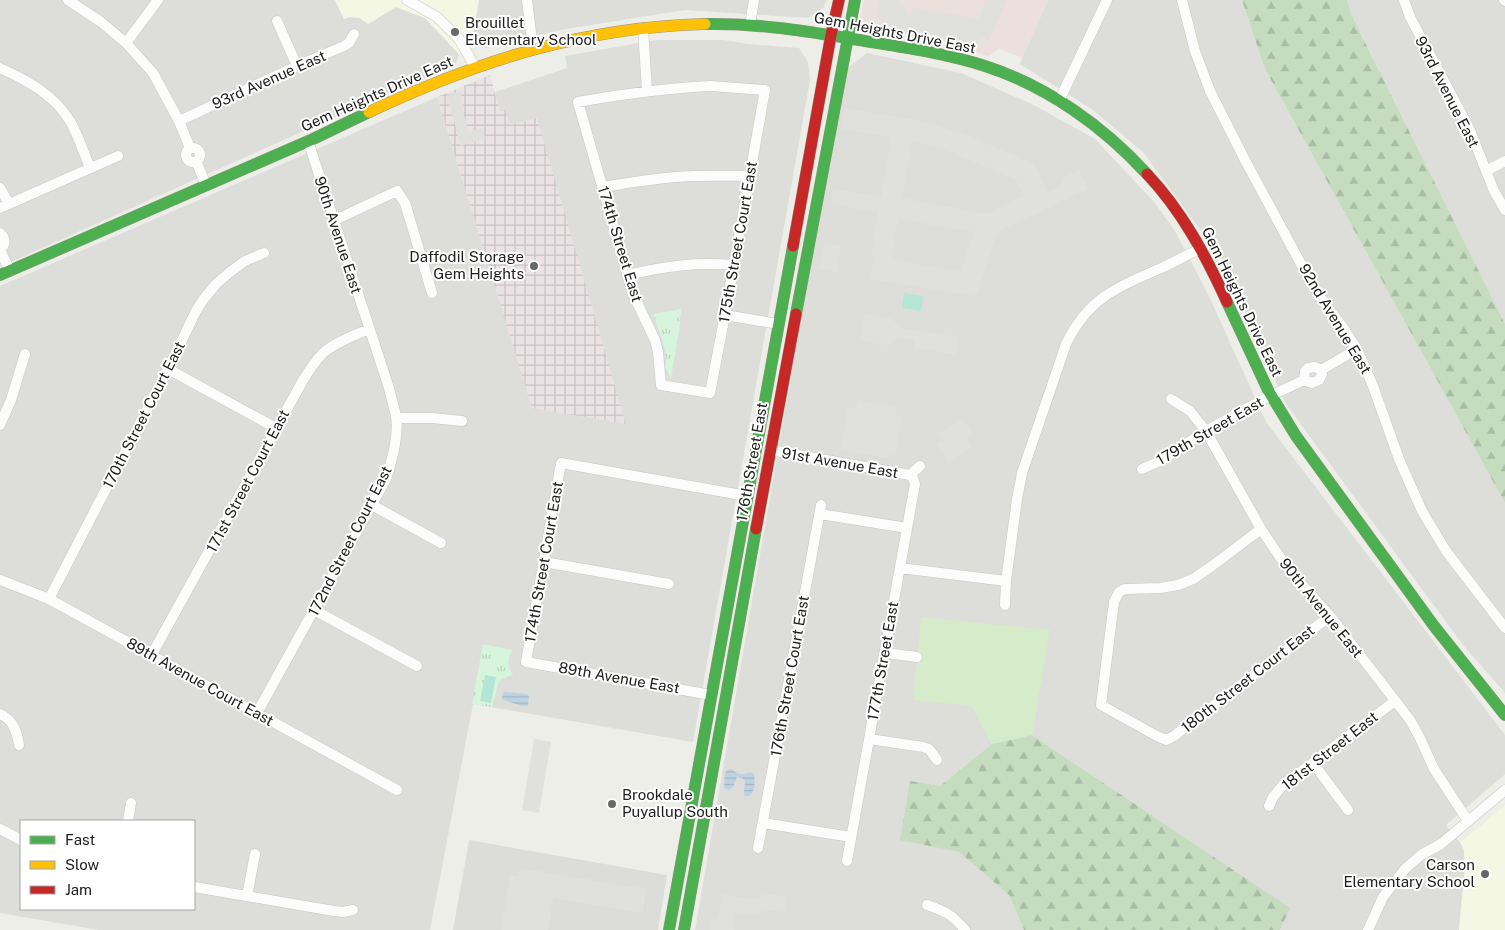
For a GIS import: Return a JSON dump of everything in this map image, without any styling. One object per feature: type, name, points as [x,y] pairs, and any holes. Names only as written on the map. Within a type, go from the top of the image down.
[{"type":"main road","name":"176th Street East","points":[[669,930],[771,361],[839,0]]},
{"type":"main road","name":"176th Street East","points":[[684,930],[770,450],[854,0]]},
{"type":"main road","name":"Gem Heights Drive East","points":[[5,273],[308,141],[446,78],[533,48],[568,40],[643,28],[703,24],[771,26],[933,53],[965,61],[998,71],[1059,101],[1098,127],[1131,156],[1169,200],[1200,248],[1270,396],[1282,415],[1332,488],[1441,637],[1505,715]]},
{"type":"main road","points":[[770,450],[764,447],[763,444],[773,388],[771,361]]},
{"type":"main road","points":[[737,631],[738,588],[753,502],[747,496]]},
{"type":"main road","points":[[706,807],[699,800],[711,729],[711,697]]},
{"type":"street","points":[[68,0],[101,22],[126,43],[153,73],[179,121],[190,148],[196,148],[200,152],[200,158],[196,161],[206,185]]},
{"type":"street","points":[[126,43],[158,0]]},
{"type":"street","points":[[407,0],[437,16],[459,39],[475,67]]},
{"type":"street","points":[[527,0],[533,48]]},
{"type":"street","points":[[750,25],[754,0]]},
{"type":"street","points":[[1059,101],[1107,0]]},
{"type":"street","name":"92nd Avenue East","points":[[1182,0],[1201,70],[1214,98],[1308,277],[1357,350],[1370,378],[1399,458],[1422,512],[1446,550],[1505,628]]},
{"type":"street","name":"93rd Avenue East","points":[[1404,0],[1410,17],[1469,128],[1494,191],[1505,210]]},
{"type":"street","points":[[277,21],[297,66]]},
{"type":"street","points":[[643,28],[647,91]]},
{"type":"street","name":"93rd Avenue East","points":[[179,121],[344,46],[354,34]]},
{"type":"street","points":[[0,68],[39,89],[52,99],[71,122],[90,168]]},
{"type":"street","name":"175th Street Court East","points":[[647,91],[711,86],[765,90],[710,393]]},
{"type":"street","name":"174th Street East","points":[[647,91],[578,102],[633,294],[655,340],[661,385],[710,393]]},
{"type":"street","name":"90th Avenue East","points":[[308,141],[335,220],[368,329]]},
{"type":"street","points":[[0,188],[4,206],[118,156]]},
{"type":"street","points":[[1486,171],[1505,161]]},
{"type":"street","points":[[602,187],[675,177],[750,176]]},
{"type":"street","points":[[335,220],[397,191],[405,203],[432,293]]},
{"type":"street","points":[[0,234],[5,241],[0,250],[5,273]]},
{"type":"street","points":[[1005,605],[1006,581],[1022,473],[1066,344],[1074,328],[1088,309],[1113,290],[1200,248]]},
{"type":"street","name":"170th Street Court East","points":[[49,599],[196,311],[216,284],[230,272],[245,261],[264,253]]},
{"type":"street","points":[[627,275],[671,265],[706,263],[734,265]]},
{"type":"street","points":[[725,315],[778,324]]},
{"type":"street","name":"172nd Street Court East","points":[[257,713],[386,479],[392,462],[396,443],[396,418],[389,388],[368,329]]},
{"type":"street","name":"171st Street Court East","points":[[151,656],[302,382],[324,353],[368,329]]},
{"type":"street","name":"179th Street East","points":[[1142,469],[1160,461],[1206,431],[1270,396],[1304,380],[1312,382],[1319,380],[1321,370],[1357,350]]},
{"type":"street","points":[[0,425],[11,400],[25,354]]},
{"type":"street","points":[[168,369],[276,428]]},
{"type":"street","name":"90th Avenue East","points":[[1171,399],[1190,411],[1206,431],[1261,529],[1286,566],[1330,616],[1395,701],[1419,736],[1434,769],[1468,821]]},
{"type":"street","points":[[396,418],[432,418],[462,421]]},
{"type":"street","name":"91st Avenue East","points":[[770,450],[910,476]]},
{"type":"street","name":"174th Street Court East","points":[[526,662],[561,463],[747,496]]},
{"type":"street","points":[[910,476],[920,466]]},
{"type":"street","name":"177th Street East","points":[[847,862],[915,484],[910,476]]},
{"type":"street","points":[[372,505],[441,543]]},
{"type":"street","name":"176th Street Court East","points":[[758,848],[820,509],[907,528]]},
{"type":"street","name":"180th Street Court East","points":[[1261,529],[1193,579],[1178,585],[1160,588],[1125,589],[1118,592],[1114,602],[1101,705],[1166,740],[1174,736],[1330,616]]},
{"type":"street","points":[[544,562],[670,584]]},
{"type":"street","points":[[900,568],[1006,581]]},
{"type":"street","name":"89th Avenue Court East","points":[[0,580],[49,599],[397,790]]},
{"type":"street","points":[[314,610],[418,666]]},
{"type":"street","points":[[886,653],[916,657]]},
{"type":"street","name":"89th Avenue East","points":[[526,662],[711,697]]},
{"type":"street","name":"181st Street East","points":[[1269,806],[1273,797],[1284,785],[1395,701]]},
{"type":"street","points":[[0,714],[4,715],[15,727],[19,745]]},
{"type":"street","points":[[869,739],[923,747],[929,749],[937,760]]},
{"type":"street","points":[[1313,763],[1348,810]]},
{"type":"street","points":[[1368,930],[1383,897],[1405,869],[1421,855],[1441,844],[1505,790]]},
{"type":"street","points":[[128,820],[131,803]]},
{"type":"street","points":[[763,823],[851,838]]},
{"type":"street","points":[[0,829],[20,839]]},
{"type":"street","points":[[247,896],[255,854]]},
{"type":"street","points":[[195,886],[334,911],[353,910]]},
{"type":"street","points":[[927,905],[956,918],[965,930]]},
{"type":"shaded area","points":[[0,0],[335,0],[344,19],[350,17],[360,18],[368,24],[396,7],[425,18],[459,54],[456,63],[13,261],[0,265]]},
{"type":"shaded area","name":"Brouillet Elementary School","points":[[335,0],[479,0],[472,38],[459,54],[425,18],[396,7],[368,24],[360,18],[350,17],[344,19]]},
{"type":"shaded area","points":[[479,0],[826,0],[824,7],[808,18],[685,10],[560,30],[485,48],[472,39]]},
{"type":"shaded area","points":[[864,0],[1048,0],[1022,58],[1000,49],[988,56],[945,42],[868,27],[863,24],[860,17]]},
{"type":"shaded area","points":[[880,0],[899,0],[910,15],[912,8],[978,19],[986,0],[1007,0],[989,41],[980,37],[978,45],[886,29],[888,19],[877,17]]},
{"type":"shaded area","points":[[1048,0],[1242,0],[1265,69],[1505,503],[1505,693],[1463,645],[1286,404],[1219,255],[1143,152],[1093,110],[1020,64]]},
{"type":"shaded area","points":[[1347,0],[1505,0],[1505,324],[1351,14]]},
{"type":"shaded area","points":[[656,40],[724,40],[799,48],[808,62],[810,80],[693,742],[473,704],[430,930],[99,930],[0,913],[0,286],[437,97],[532,407],[536,119],[510,125],[505,111],[500,112],[495,92],[567,68],[565,56]]},
{"type":"shaded area","points":[[867,53],[961,73],[1032,104],[1095,139],[1155,203],[1175,231],[1209,296],[1266,422],[1505,735],[1505,774],[1446,825],[1464,850],[1465,867],[1459,930],[1280,930],[1289,908],[1032,735],[1049,630],[972,706],[992,744],[940,786],[900,839],[959,852],[1009,895],[1024,930],[695,930],[846,69]]},
{"type":"shaded area","name":"Daffodil Storage Gem Heights","points":[[490,75],[500,112],[505,110],[510,125],[537,118],[626,424],[532,408],[437,97]]},
{"type":"shaded area","points":[[460,91],[462,109],[469,132],[482,128],[485,138],[461,146],[447,96]]},
{"type":"shaded area","points":[[845,108],[916,120],[962,133],[1034,164],[1047,192],[1062,185],[1060,179],[1079,170],[1088,189],[997,232],[976,296],[870,279],[874,255],[871,254],[878,212],[831,204],[834,189],[881,197],[891,137],[841,129]],"holes":[[[912,141],[954,153],[1016,180],[1024,195],[987,214],[902,198]],[[898,219],[974,232],[961,272],[891,259]]]},
{"type":"shaded area","points":[[824,243],[841,246],[837,272],[819,269]]},
{"type":"shaded area","points":[[864,314],[892,319],[901,328],[959,337],[956,355],[914,348],[915,340],[901,338],[885,345],[860,341]]},
{"type":"shaded area","points":[[857,400],[897,407],[895,416],[902,417],[895,456],[888,455],[887,458],[841,450],[848,408],[856,409]]},
{"type":"shaded area","points":[[962,418],[973,435],[967,440],[972,447],[949,462],[936,444],[943,440],[938,434]]},
{"type":"shaded area","points":[[534,739],[551,742],[539,813],[522,810]]},
{"type":"shaded area","name":"Carson Elementary School","points":[[1505,805],[1505,930],[1459,930],[1465,867],[1464,850],[1460,842]]},
{"type":"shaded area","points":[[469,840],[667,875],[658,930],[453,930]]},
{"type":"shaded area","points":[[520,868],[646,889],[643,913],[553,898],[548,930],[501,930],[510,875],[518,877]]},
{"type":"shaded area","points":[[722,894],[748,899],[770,894],[787,897],[784,912],[770,910],[747,915],[736,913],[733,930],[710,930],[711,921],[719,914]]},
{"type":"green space","points":[[1242,0],[1347,0],[1351,14],[1505,324],[1505,503],[1265,69]]},
{"type":"green space","points":[[904,293],[923,296],[921,311],[902,308]]},
{"type":"green space","points":[[681,309],[671,378],[666,369],[666,354],[653,314]]},
{"type":"green space","points":[[921,617],[1050,630],[1032,735],[992,744],[972,706],[913,700]]},
{"type":"green space","points":[[483,644],[513,650],[509,662],[513,674],[499,681],[492,707],[472,704]]},
{"type":"green space","points":[[485,675],[496,677],[491,703],[480,701]]},
{"type":"green space","points":[[1032,735],[1290,908],[1280,930],[1024,930],[1009,895],[959,852],[900,840],[910,781],[940,786],[992,744]]},
{"type":"water","points":[[504,692],[527,694],[529,697],[528,706],[503,700]]},
{"type":"water","points":[[731,769],[739,774],[754,774],[753,792],[750,796],[745,796],[744,794],[745,781],[742,778],[737,777],[733,787],[729,790],[724,788],[725,773]]},
{"type":"traffic: fast","points":[[796,314],[855,0]]},
{"type":"traffic: fast","points":[[705,24],[782,28],[922,51],[954,57],[985,66],[1008,74],[1052,96],[1093,124],[1130,156],[1147,174]]},
{"type":"traffic: fast","points":[[0,275],[313,139],[369,112]]},
{"type":"traffic: fast","points":[[669,930],[793,246]]},
{"type":"traffic: fast","points":[[1227,302],[1268,390],[1296,436],[1434,626],[1505,715]]},
{"type":"traffic: fast","points":[[684,930],[756,529]]},
{"type":"traffic: slow","points":[[369,112],[450,77],[532,50],[617,32],[705,24]]},
{"type":"traffic: jam","points":[[793,246],[839,0]]},
{"type":"traffic: jam","points":[[1147,174],[1160,188],[1182,219],[1211,268],[1227,302]]},
{"type":"traffic: jam","points":[[756,529],[796,314]]},
{"type":"place","name":"Brouillet Elementary School","points":[[455,32]]},
{"type":"place","name":"Daffodil Storage Gem Heights","points":[[534,266]]},
{"type":"place","name":"Brookdale Puyallup South","points":[[612,804]]},
{"type":"place","name":"Carson Elementary School","points":[[1485,874]]}]
